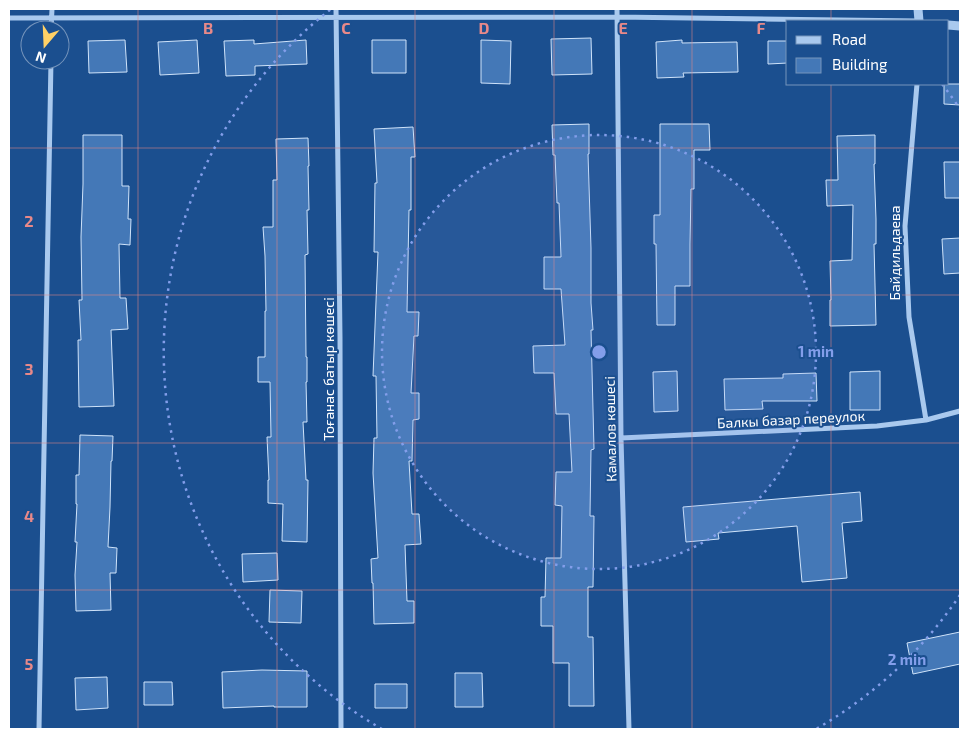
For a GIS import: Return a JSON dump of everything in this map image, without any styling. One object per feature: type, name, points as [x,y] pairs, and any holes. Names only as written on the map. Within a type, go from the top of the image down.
[{"type":"street","points":[[52,9],[52,18]]},
{"type":"street","name":"Тоғанас батыр көшесі","points":[[336,9],[340,337],[341,729]]},
{"type":"street","name":"Камалов көшесі","points":[[617,9],[621,438],[629,729]]},
{"type":"street","points":[[9,18],[617,17],[844,20]]},
{"type":"street","points":[[39,729],[51,70]]},
{"type":"street","name":"Байдильдаева","points":[[917,85],[905,226],[909,317],[926,420]]},
{"type":"street","name":"Балкы базар переулок","points":[[621,438],[877,426],[926,420],[960,411]]},
{"type":"building","points":[[591,38],[592,74],[552,75],[551,39]]},
{"type":"building","points":[[125,40],[127,72],[89,73],[88,41]]},
{"type":"building","points":[[197,40],[199,73],[160,75],[158,42]]},
{"type":"building","points":[[254,40],[254,44],[306,40],[307,64],[255,66],[255,75],[226,76],[224,41]]},
{"type":"building","points":[[372,40],[406,40],[406,73],[372,73]]},
{"type":"building","points":[[481,40],[511,41],[510,84],[481,83]]},
{"type":"building","points":[[682,40],[682,43],[737,42],[738,72],[683,73],[684,77],[657,78],[656,42]]},
{"type":"building","points":[[768,41],[786,41],[786,63],[768,64]]},
{"type":"building","points":[[960,84],[960,105],[944,104],[944,85]]},
{"type":"building","points":[[589,124],[594,449],[591,450],[590,516],[594,516],[593,587],[588,587],[588,637],[593,637],[594,706],[569,706],[569,663],[553,663],[553,626],[541,626],[541,597],[545,597],[546,558],[561,558],[562,506],[555,505],[556,472],[572,472],[569,414],[556,414],[554,373],[534,373],[533,346],[565,345],[561,289],[544,289],[544,257],[561,257],[559,203],[557,203],[552,125]]},
{"type":"building","points":[[660,124],[709,124],[710,150],[694,150],[694,189],[691,189],[690,286],[675,286],[675,325],[657,325],[654,215],[660,215]]},
{"type":"building","points":[[413,127],[415,157],[411,157],[407,312],[419,312],[418,336],[414,336],[411,393],[419,393],[419,419],[413,420],[412,461],[409,461],[412,514],[419,514],[421,544],[405,545],[407,601],[414,601],[414,623],[374,624],[371,559],[378,558],[373,473],[374,438],[377,438],[376,376],[373,376],[378,252],[374,252],[375,183],[377,183],[374,129]]},
{"type":"building","points":[[83,135],[122,135],[122,186],[129,186],[128,219],[131,219],[130,245],[119,244],[120,298],[126,298],[128,329],[111,330],[114,406],[79,407],[78,340],[81,340],[79,300],[82,300]]},
{"type":"building","points":[[875,135],[876,244],[874,244],[876,325],[830,326],[830,261],[852,260],[853,205],[827,206],[826,180],[838,180],[837,136]]},
{"type":"building","points":[[308,138],[308,254],[305,255],[307,422],[303,422],[306,480],[308,480],[307,542],[282,541],[283,504],[268,503],[267,437],[271,437],[270,382],[258,382],[258,357],[265,357],[266,311],[263,227],[273,227],[273,180],[277,180],[276,139]]},
{"type":"building","points":[[944,162],[960,162],[960,198],[945,198]]},
{"type":"building","points":[[960,238],[960,273],[944,274],[942,239]]},
{"type":"building","points":[[677,371],[678,411],[654,412],[653,372]]},
{"type":"building","points":[[880,371],[880,410],[850,410],[850,372]]},
{"type":"building","points":[[816,373],[817,401],[762,401],[763,409],[725,410],[724,379],[783,378],[783,374]]},
{"type":"building","points":[[80,435],[113,436],[108,547],[117,548],[116,573],[110,573],[111,610],[76,611],[76,475],[79,475]]},
{"type":"building","points":[[860,492],[862,521],[842,523],[847,578],[802,582],[797,526],[718,533],[719,539],[686,542],[683,507]]},
{"type":"building","points":[[277,553],[278,580],[243,582],[242,554]]},
{"type":"building","points":[[270,590],[302,591],[301,623],[269,622]]},
{"type":"building","points":[[960,632],[960,664],[913,674],[907,643]]},
{"type":"building","points":[[262,670],[307,671],[307,707],[223,708],[222,672]]},
{"type":"building","points":[[455,673],[482,673],[483,707],[455,707]]},
{"type":"building","points":[[107,677],[108,708],[76,710],[75,678]]},
{"type":"building","points":[[144,682],[172,682],[173,705],[144,705]]},
{"type":"building","points":[[375,684],[407,684],[407,708],[375,708]]}]
